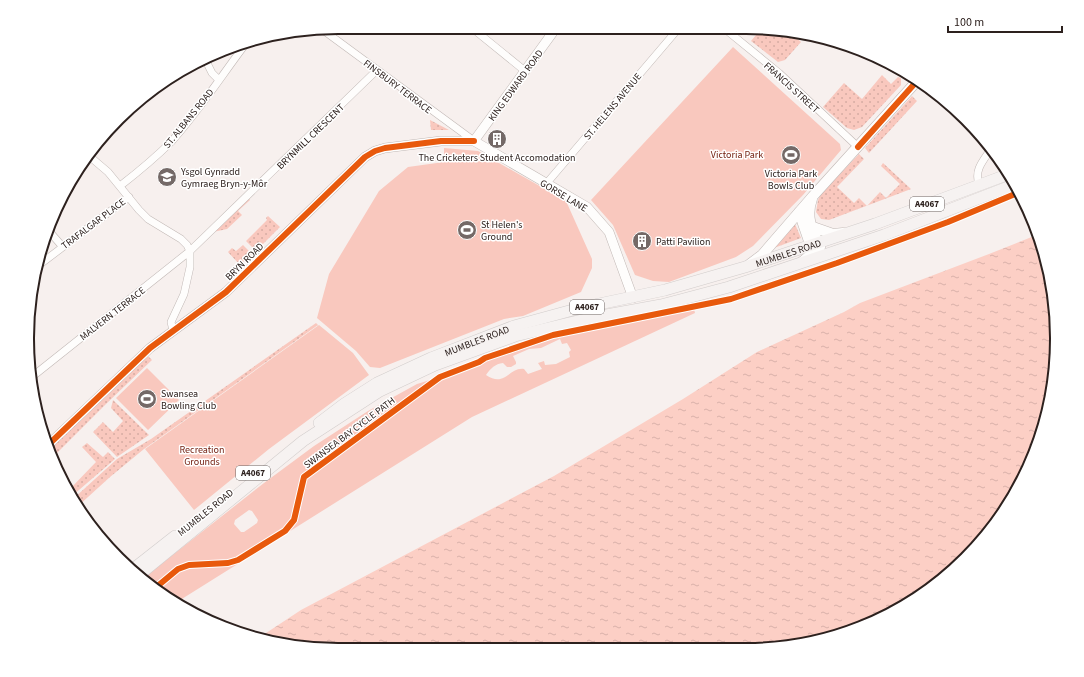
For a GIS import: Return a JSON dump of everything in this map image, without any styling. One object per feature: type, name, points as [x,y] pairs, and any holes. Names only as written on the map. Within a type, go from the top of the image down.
[{"type":"main road","points":[[745,267],[762,255],[914,84]]},
{"type":"main road","name":"A4067","points":[[979,184],[1003,176]]},
{"type":"main road","name":"MUMBLES ROAD","points":[[137,566],[300,436],[344,404],[433,361],[514,326],[580,308],[665,290],[815,247],[979,184]]},
{"type":"main road","name":"A4067","points":[[846,247],[884,235],[1009,187]]},
{"type":"main road","points":[[800,264],[815,247],[813,227],[808,211],[813,196]]},
{"type":"main road","points":[[799,212],[815,247]]},
{"type":"main road","points":[[813,227],[833,234],[849,233]]},
{"type":"main road","points":[[815,247],[846,247]]},
{"type":"main road","name":"MUMBLES ROAD","points":[[433,361],[514,336],[590,318],[661,305],[729,287],[800,264],[846,247]]},
{"type":"main road","name":"MUMBLES ROAD","points":[[143,572],[303,441],[379,387]]},
{"type":"street","name":"FINSBURY TERRACE","points":[[329,34],[474,141]]},
{"type":"street","points":[[479,34],[525,71]]},
{"type":"street","name":"KING EDWARD ROAD","points":[[474,141],[552,34]]},
{"type":"street","name":"ST. HELENS AVENUE","points":[[546,184],[674,34]]},
{"type":"street","name":"FRANCIS STREET","points":[[731,34],[779,73],[858,147]]},
{"type":"street","name":"ST. ALBANS ROAD","points":[[120,186],[148,164],[171,141],[242,50]]},
{"type":"street","points":[[207,64],[212,73],[219,80]]},
{"type":"street","name":"BRYNMILL CRESCENT","points":[[190,251],[377,70]]},
{"type":"street","name":"BRYN ROAD","points":[[52,441],[150,348],[226,292],[365,157],[375,151],[385,148],[441,141],[474,141]]},
{"type":"street","name":"GORSE LANE","points":[[474,141],[587,207],[609,232],[633,298]]},
{"type":"street","points":[[979,184],[977,171],[988,154]]},
{"type":"street","points":[[93,158],[108,172],[148,219],[181,239],[190,251],[190,267],[184,294],[171,322],[173,331]]},
{"type":"street","name":"TRAFALGAR PLACE","points":[[44,261],[129,197]]},
{"type":"street","points":[[52,235],[62,246]]},
{"type":"street","name":"MALVERN TERRACE","points":[[37,373],[190,251]]},
{"type":"green space","points":[[756,35],[798,39],[801,42],[785,60],[778,62],[751,41]]},
{"type":"green space","name":"Victoria Park","points":[[733,47],[840,144],[841,150],[803,195],[753,246],[736,257],[669,282],[653,281],[635,275],[613,225],[591,200]]},
{"type":"green space","points":[[882,75],[891,84],[898,77],[901,78],[901,85],[862,127],[854,130],[847,128],[823,107],[844,83],[862,99]]},
{"type":"green space","points":[[912,96],[917,101],[869,153],[865,148]]},
{"type":"green space","points":[[430,120],[449,130],[431,130]]},
{"type":"green space","name":"St Helen's Ground","points":[[444,148],[478,151],[566,201],[592,259],[592,268],[581,292],[523,316],[504,319],[380,368],[370,367],[356,351],[317,318],[329,274],[379,191],[408,167],[444,162]]},
{"type":"green space","points":[[859,154],[864,159],[837,187],[854,203],[859,198],[867,206],[829,220],[821,219],[816,212],[818,200],[821,194]]},
{"type":"green space","points":[[883,163],[911,189],[868,205],[880,192],[886,198],[900,184],[881,166]]},
{"type":"green space","points":[[248,197],[250,200],[238,211],[242,215],[227,229],[213,232]]},
{"type":"green space","points":[[268,216],[280,227],[256,251],[246,241],[267,220],[266,218]]},
{"type":"green space","points":[[795,224],[801,238],[774,248]]},
{"type":"green space","points":[[243,245],[252,254],[240,265],[228,252],[232,248],[236,251]]},
{"type":"green space","points":[[694,309],[695,313],[472,417],[181,599],[169,592],[147,575],[264,483],[314,446],[368,411],[417,384],[479,365],[498,356],[540,342]],"holes":[[[560,339],[562,344],[567,343],[571,350],[569,352],[570,357],[556,364],[545,365],[544,361],[538,363],[542,369],[528,374],[524,369],[519,369],[498,379],[486,375],[495,365],[503,363],[507,367],[511,367],[516,364],[513,356],[529,349],[541,348]],[[249,510],[252,511],[258,520],[257,523],[244,532],[241,532],[234,524],[235,520]]]},
{"type":"green space","points":[[316,323],[318,325],[144,449],[82,503],[77,495],[117,459],[151,439]]},
{"type":"green space","name":"Recreation Grounds","points":[[319,325],[353,353],[369,375],[269,449],[194,510],[145,449]]},
{"type":"green space","points":[[148,356],[152,360],[56,454],[53,444]]},
{"type":"green space","name":"Swansea Bowling Club","points":[[147,368],[179,400],[148,430],[116,398]]},
{"type":"green space","points":[[113,400],[149,435],[117,457],[93,432],[103,422],[113,432],[123,421],[111,408]]},
{"type":"green space","points":[[87,443],[103,457],[108,452],[115,459],[76,493],[72,486],[96,462],[82,447]]},
{"type":"water","points":[[1032,237],[1040,260],[1047,299],[1050,338],[1047,378],[1040,417],[1019,473],[999,508],[987,524],[961,554],[931,580],[915,592],[880,612],[824,633],[785,640],[746,643],[338,643],[299,640],[265,634],[301,610],[554,476],[683,399],[757,352],[844,312],[860,303]]},
{"type":"cycle path","points":[[858,147],[914,84]]},
{"type":"cycle path","points":[[52,441],[150,348],[226,292],[365,157],[375,151],[385,148],[441,141],[474,141]]},
{"type":"cycle path","name":"SWANSEA BAY CYCLE PATH","points":[[159,585],[178,569],[189,565],[228,563],[238,560],[285,531],[294,520],[304,477],[440,377],[479,362],[485,358],[553,335],[731,299],[837,263],[948,222],[1014,195]]},
{"type":"place","name":"The Cricketers Student Accomodation","points":[[497,139]]},
{"type":"place","name":"Victoria Park Bowls Club","points":[[791,155]]},
{"type":"place","name":"Ysgol Gynradd Gymraeg Bryn-y-Môr","points":[[167,177]]},
{"type":"place","name":"St Helen's Ground","points":[[467,230]]},
{"type":"place","name":"Patti Pavilion","points":[[642,241]]},
{"type":"place","name":"Swansea Bowling Club","points":[[147,399]]}]
